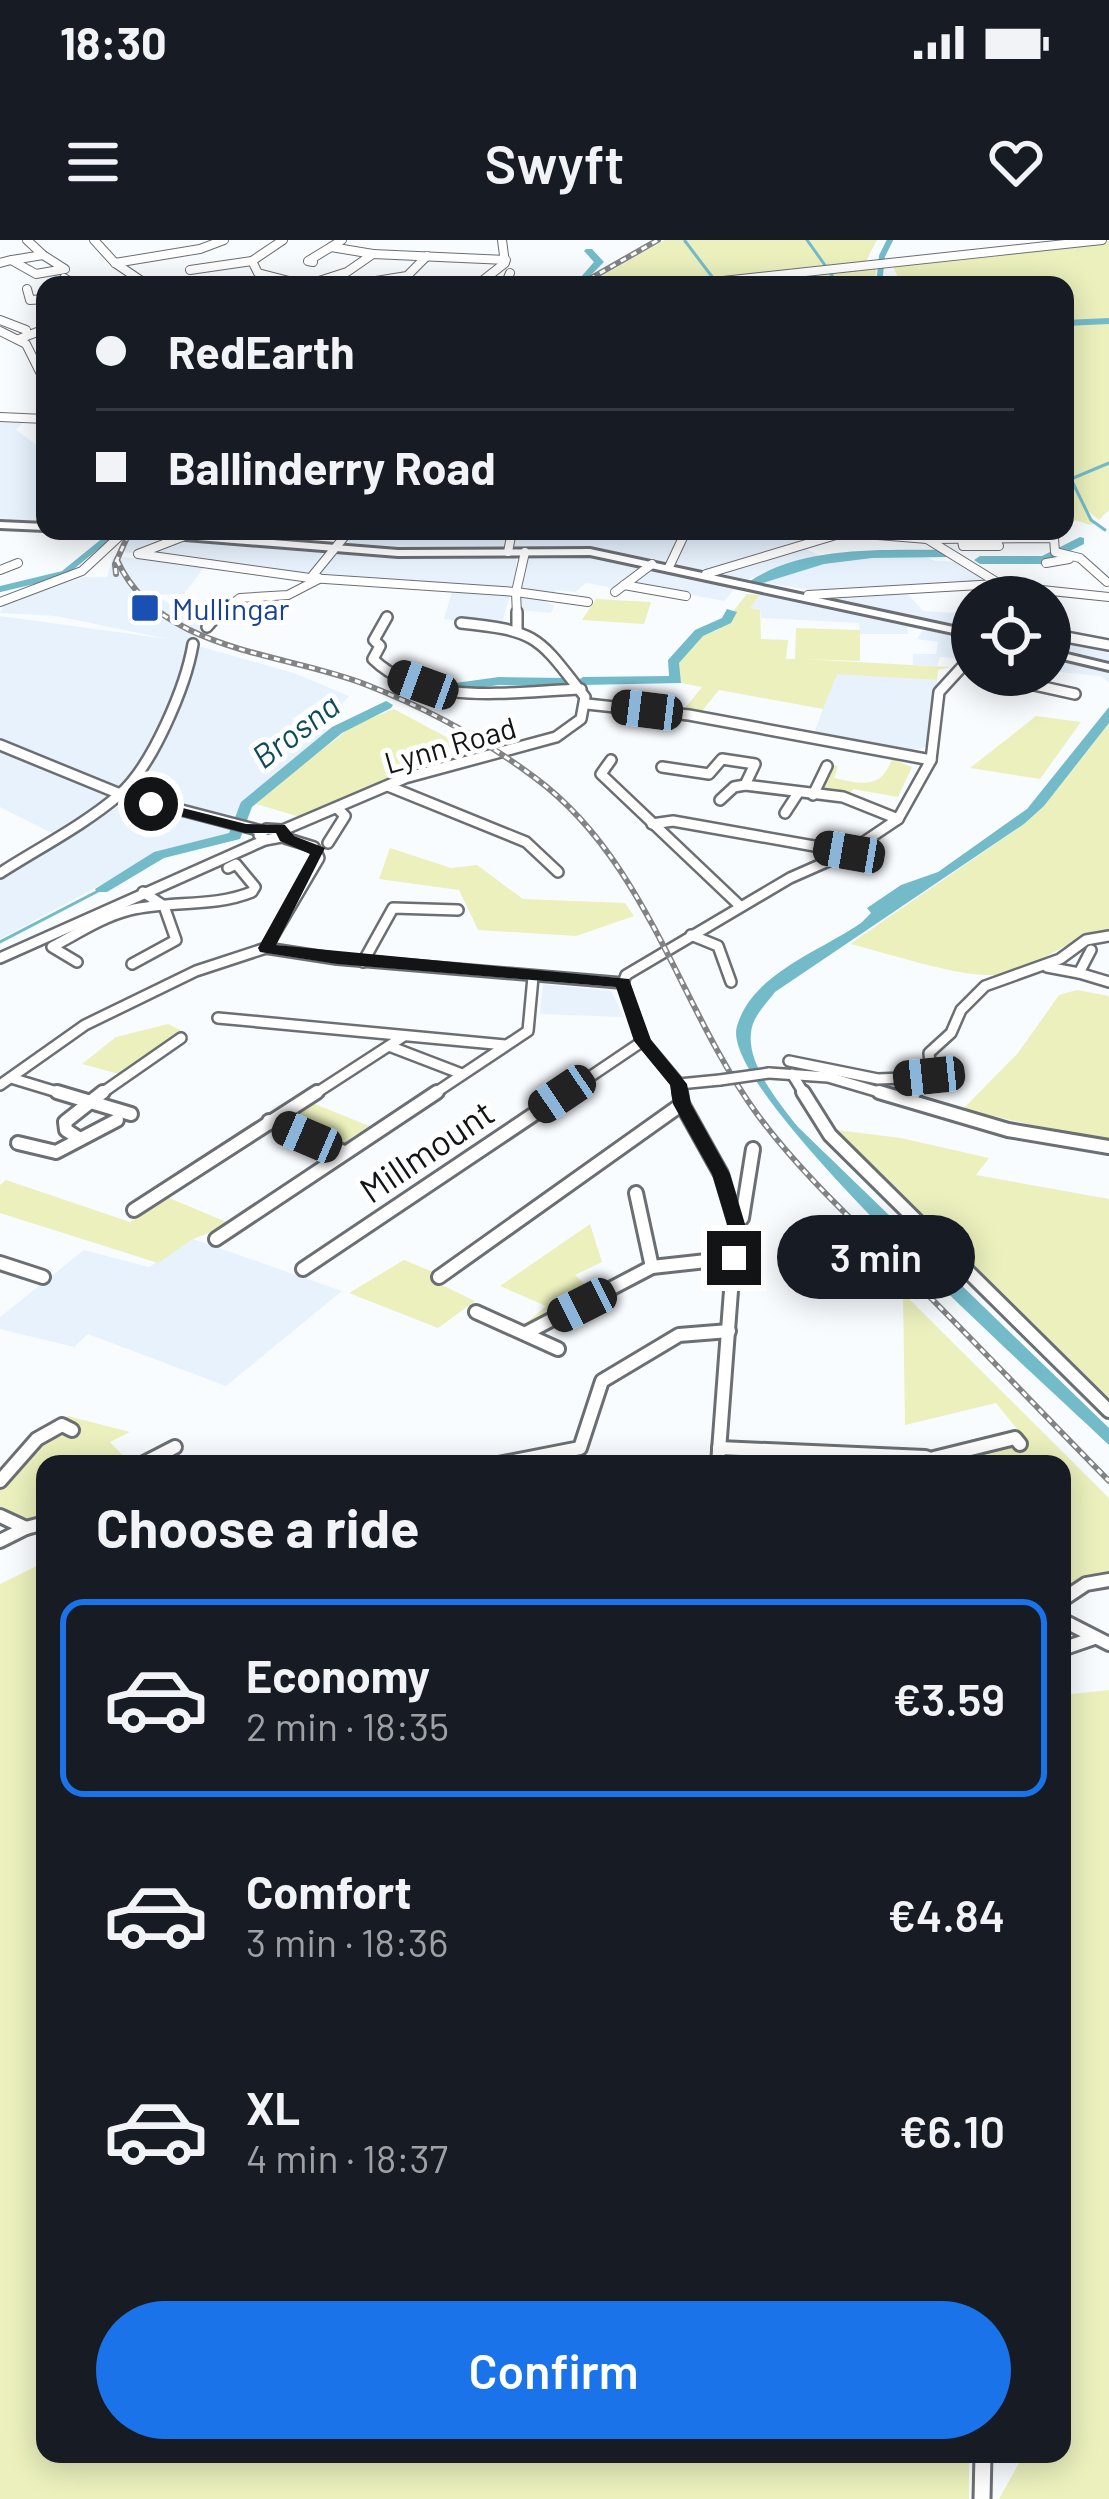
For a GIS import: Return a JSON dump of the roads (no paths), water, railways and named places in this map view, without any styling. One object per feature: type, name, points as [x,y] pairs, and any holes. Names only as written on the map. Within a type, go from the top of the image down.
[{"type":"main road","points":[[0,525],[36,527]]},
{"type":"main road","points":[[262,540],[398,553],[590,552],[951,629]]},
{"type":"main road","points":[[1071,658],[1109,667]]},
{"type":"street","points":[[10,260],[38,276],[65,269],[27,240]]},
{"type":"street","points":[[94,240],[115,263],[136,276]]},
{"type":"street","points":[[115,263],[224,240]]},
{"type":"street","points":[[190,269],[252,261],[284,240]]},
{"type":"street","points":[[313,262],[308,261],[342,240]]},
{"type":"street","points":[[774,276],[1102,240]]},
{"type":"street","points":[[394,254],[403,243]]},
{"type":"street","points":[[158,244],[169,254]]},
{"type":"street","points":[[331,247],[427,256],[505,248],[504,275]]},
{"type":"street","points":[[343,276],[373,254]]},
{"type":"street","points":[[0,259],[43,255]]},
{"type":"street","points":[[407,276],[427,256]]},
{"type":"street","points":[[252,261],[257,273],[265,276]]},
{"type":"street","points":[[27,289],[30,301],[36,300]]},
{"type":"street","points":[[0,320],[25,335]]},
{"type":"street","points":[[0,331],[25,335]]},
{"type":"street","points":[[0,417],[36,419]]},
{"type":"street","points":[[0,602],[72,580],[119,540]]},
{"type":"street","points":[[174,540],[138,554],[320,578],[588,602]]},
{"type":"street","points":[[320,578],[313,575],[342,540]]},
{"type":"street","points":[[508,552],[510,540]]},
{"type":"street","points":[[669,567],[682,540]]},
{"type":"street","points":[[706,574],[817,540]]},
{"type":"street","points":[[929,540],[987,576]]},
{"type":"street","points":[[962,540],[963,546],[999,546],[997,542]]},
{"type":"street","points":[[1055,540],[1063,555]]},
{"type":"street","points":[[517,629],[515,592],[525,552]]},
{"type":"street","points":[[1046,563],[1063,555],[1080,558],[1107,582]]},
{"type":"street","points":[[0,570],[18,563]]},
{"type":"street","points":[[652,563],[619,588],[686,596]]},
{"type":"street","points":[[208,625],[227,600],[249,594],[290,597],[320,578]]},
{"type":"street","points":[[808,596],[951,588]]},
{"type":"street","points":[[1071,595],[1109,601]]},
{"type":"street","points":[[387,617],[374,640],[380,646],[374,658],[381,670],[451,691],[581,689]]},
{"type":"street","points":[[461,623],[517,629],[548,646],[587,704],[689,715],[931,760]]},
{"type":"street","points":[[1071,638],[1109,646]]},
{"type":"street","points":[[0,873],[120,794],[138,772],[188,676],[193,644]]},
{"type":"street","points":[[718,1455],[736,1224],[721,1174],[682,1104],[679,1084],[643,1041],[623,983],[626,975],[691,934],[849,852],[898,818],[931,760],[939,692],[951,677]]},
{"type":"street","points":[[1071,693],[1075,694]]},
{"type":"street","name":"Lynn Road","points":[[264,836],[284,834],[388,786],[556,737],[576,725],[587,704]]},
{"type":"street","points":[[0,745],[120,794],[264,836]]},
{"type":"street","points":[[662,767],[709,774],[730,748]]},
{"type":"street","points":[[722,759],[757,765],[745,785]]},
{"type":"street","points":[[611,760],[601,774],[740,906]]},
{"type":"street","points":[[813,795],[827,766]]},
{"type":"street","points":[[719,800],[734,787],[745,785],[843,797],[898,818]]},
{"type":"street","points":[[388,786],[526,842],[558,872]]},
{"type":"street","points":[[785,813],[798,794]]},
{"type":"street","points":[[327,840],[345,816],[337,808]]},
{"type":"street","points":[[652,824],[673,820],[849,852]]},
{"type":"street","points":[[266,948],[320,858],[314,847],[284,834]]},
{"type":"street","points":[[0,958],[264,836]]},
{"type":"street","points":[[77,962],[52,947],[117,914],[223,902],[252,892],[255,887],[243,867],[227,868]]},
{"type":"street","points":[[139,962],[176,940],[164,906],[143,892]]},
{"type":"street","points":[[363,962],[393,908],[458,910]]},
{"type":"street","points":[[691,934],[718,946],[731,982]]},
{"type":"street","points":[[910,1098],[929,1076],[929,1053],[951,1033],[961,1010],[985,986],[1060,959],[1086,940],[1109,936]]},
{"type":"street","points":[[5,1081],[85,1025],[196,971],[266,948],[363,962],[623,983]]},
{"type":"street","points":[[1079,973],[1091,950]]},
{"type":"street","points":[[1042,966],[1109,982]]},
{"type":"street","points":[[216,1239],[528,1030],[532,976]]},
{"type":"street","points":[[218,1018],[506,1045]]},
{"type":"street","points":[[134,1210],[404,1036]]},
{"type":"street","points":[[80,1139],[66,1130],[65,1122],[88,1100],[181,1038]]},
{"type":"street","name":"Millmount","points":[[303,1269],[643,1041]]},
{"type":"street","points":[[389,1046],[462,1074]]},
{"type":"street","points":[[679,1084],[791,1067],[878,1079],[929,1076]]},
{"type":"street","points":[[791,1067],[1008,1130],[1109,1147]]},
{"type":"street","points":[[791,1067],[830,1135],[1109,1412]]},
{"type":"street","points":[[5,1081],[131,1114]]},
{"type":"street","points":[[439,1277],[682,1104]]},
{"type":"street","points":[[18,1143],[45,1153],[117,1120]]},
{"type":"street","points":[[269,1121],[344,1152]]},
{"type":"street","points":[[736,1224],[742,1218],[753,1149]]},
{"type":"street","points":[[636,1193],[652,1268]]},
{"type":"street","points":[[527,1332],[652,1268],[734,1258]]},
{"type":"street","points":[[0,1263],[43,1277]]},
{"type":"street","points":[[476,1312],[559,1348]]},
{"type":"street","points":[[580,1455],[602,1381],[679,1335],[729,1331]]},
{"type":"street","points":[[0,1481],[37,1439],[62,1424],[72,1430]]},
{"type":"street","points":[[958,1455],[1015,1438],[1020,1444]]},
{"type":"street","points":[[157,1455],[169,1448]]},
{"type":"street","points":[[544,1455],[580,1448]]},
{"type":"street","points":[[0,1516],[26,1528]]},
{"type":"street","points":[[0,1540],[36,1525]]},
{"type":"street","points":[[1071,1594],[1086,1584],[1109,1580]]},
{"type":"street","points":[[1071,1625],[1109,1644]]},
{"type":"street","points":[[1071,1646],[1094,1638]]},
{"type":"street","points":[[982,2499],[983,2463]]},
{"type":"water","points":[[1109,707],[1109,723],[1044,806],[775,992],[752,1027],[751,1045],[759,1071],[798,1127],[1109,1428],[1109,1445],[960,1305],[830,1173],[778,1111],[745,1061],[737,1026],[745,1008],[772,978],[861,923],[871,913],[867,908],[901,885],[938,872],[1027,809]]},
{"type":"waterway","points":[[807,240],[827,268]]},
{"type":"waterway","points":[[880,276],[890,240]]},
{"type":"waterway","points":[[685,241],[711,276]]},
{"type":"waterway","name":"Brosna","points":[[587,276],[599,262],[589,251]]},
{"type":"waterway","points":[[1074,323],[1109,321]]},
{"type":"waterway","name":"Brosna","points":[[1074,478],[1109,463]]},
{"type":"waterway","name":"Brosna","points":[[1074,485],[1091,520],[1105,530]]},
{"type":"waterway","points":[[0,589],[63,574],[105,540]]},
{"type":"waterway","name":"Brosna","points":[[980,560],[1044,560],[1080,541]]},
{"type":"waterway","name":"Brosna","points":[[756,581],[824,560],[944,554]]},
{"type":"waterway","name":"Brosna","points":[[583,681],[676,680],[673,663],[699,633],[727,620],[731,612]]},
{"type":"waterway","name":"Brosna","points":[[419,692],[499,681],[567,682]]},
{"type":"waterway","name":"Brosna","points":[[102,889],[159,855],[235,836],[246,805],[337,730],[386,705]]},
{"type":"waterway","name":"Brosna","points":[[0,942],[102,889]]},
{"type":"railway","points":[[595,276],[658,240]]},
{"type":"railway","points":[[116,574],[115,564],[126,540]]},
{"type":"railway","points":[[117,560],[136,590],[162,614],[192,631],[334,674],[411,704],[495,750],[573,811],[633,891],[729,1072],[774,1136],[1109,1481]]},
{"type":"place","name":"Mullingar","points":[[145,608]]}]
